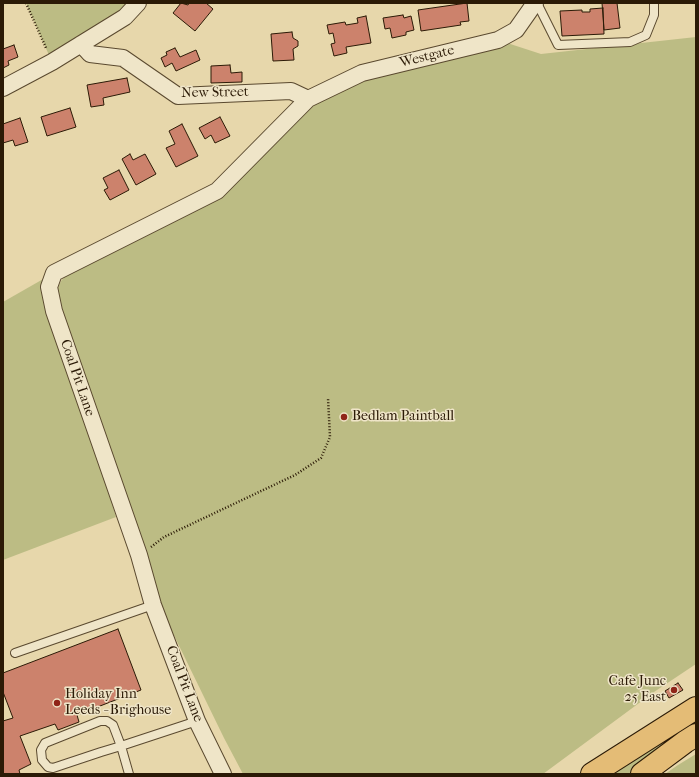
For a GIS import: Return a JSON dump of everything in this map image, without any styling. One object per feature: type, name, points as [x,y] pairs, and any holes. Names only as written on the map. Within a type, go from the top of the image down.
[{"type":"main road","points":[[592,774],[696,708]]},
{"type":"main road","points":[[642,774],[685,742],[696,736]]},
{"type":"street","points":[[3,88],[52,62],[125,17],[138,3]]},
{"type":"street","name":"Westgate","points":[[308,99],[362,73],[498,40],[516,30],[536,3]]},
{"type":"street","name":"New Street","points":[[81,44],[90,54],[122,58],[178,96],[291,92],[308,99]]},
{"type":"street","name":"Coal Pit Lane","points":[[223,774],[198,721],[153,606],[139,555],[54,311],[48,287],[54,273],[216,192],[308,99]]},
{"type":"lane","points":[[536,3],[558,45],[630,42],[646,35],[654,15],[654,3]]},
{"type":"lane","points":[[15,653],[153,606]]},
{"type":"lane","points":[[129,774],[122,746],[113,725],[107,721],[100,721],[45,743],[41,750],[42,760],[48,767],[53,768],[122,746],[198,721]]},
{"type":"path","points":[[26,3],[52,62]]},
{"type":"path","points":[[139,555],[164,537],[295,475],[321,458],[330,437],[328,398]]},
{"type":"green space","points":[[26,3],[138,3],[52,62]]},
{"type":"green space","points":[[696,37],[696,664],[654,692],[543,774],[243,774],[166,619],[59,301],[57,290],[61,281],[66,275],[215,193],[308,99],[362,73],[498,40],[541,54]]},
{"type":"green space","points":[[52,274],[54,311],[116,517],[3,560],[3,302]]},
{"type":"green space","points":[[696,716],[696,727],[629,774],[608,774]]},
{"type":"green space","points":[[696,754],[696,774],[665,774],[678,765]]},
{"type":"building","points":[[181,3],[188,5],[189,3],[206,3],[213,9],[195,31],[173,13]]},
{"type":"building","points":[[467,3],[469,21],[460,22],[461,25],[421,31],[418,10]]},
{"type":"building","points":[[602,3],[617,3],[620,28],[604,30]]},
{"type":"building","points":[[603,8],[604,34],[562,36],[560,11],[582,10],[582,12],[590,12],[590,9]]},
{"type":"building","points":[[403,15],[404,18],[411,16],[414,30],[406,32],[406,35],[392,38],[390,28],[385,29],[383,18]]},
{"type":"building","points":[[366,16],[371,43],[346,47],[347,53],[334,56],[331,44],[335,43],[333,33],[329,34],[327,25],[345,22],[346,25],[358,23],[357,18]]},
{"type":"building","points":[[292,32],[293,38],[298,41],[298,46],[293,49],[294,60],[273,61],[271,34]]},
{"type":"building","points":[[14,45],[18,57],[8,61],[9,65],[3,68],[3,49]]},
{"type":"building","points":[[175,48],[180,57],[196,50],[200,60],[176,71],[172,63],[165,67],[161,58],[167,55],[166,52]]},
{"type":"building","points":[[230,65],[231,73],[242,72],[242,82],[211,83],[211,66]]},
{"type":"building","points":[[127,78],[130,92],[103,98],[104,105],[91,107],[87,85]]},
{"type":"building","points":[[70,108],[76,127],[47,136],[41,117]]},
{"type":"building","points":[[220,117],[230,136],[215,143],[211,135],[205,139],[199,128]]},
{"type":"building","points":[[20,118],[28,142],[15,146],[13,140],[3,143],[3,124]]},
{"type":"building","points":[[182,124],[198,156],[176,167],[166,148],[175,144],[169,131]]},
{"type":"building","points":[[130,154],[133,160],[145,154],[156,174],[136,185],[122,159]]},
{"type":"building","points":[[119,170],[129,190],[110,200],[104,190],[108,188],[103,178]]},
{"type":"building","name":"Holiday Inn Leeds - Brighouse","points":[[118,629],[141,690],[77,715],[79,722],[58,730],[55,724],[20,736],[31,764],[19,770],[20,774],[3,774],[3,721],[13,718],[3,692],[3,673]]},
{"type":"building","name":"Cafe Junc 25 East","points":[[678,683],[683,690],[669,698],[665,691]]},
{"type":"place","name":"Bedlam Paintball","points":[[344,417]]},
{"type":"place","name":"Cafe Junc 25 East","points":[[674,690]]},
{"type":"place","name":"Holiday Inn Leeds - Brighouse","points":[[57,703]]}]
